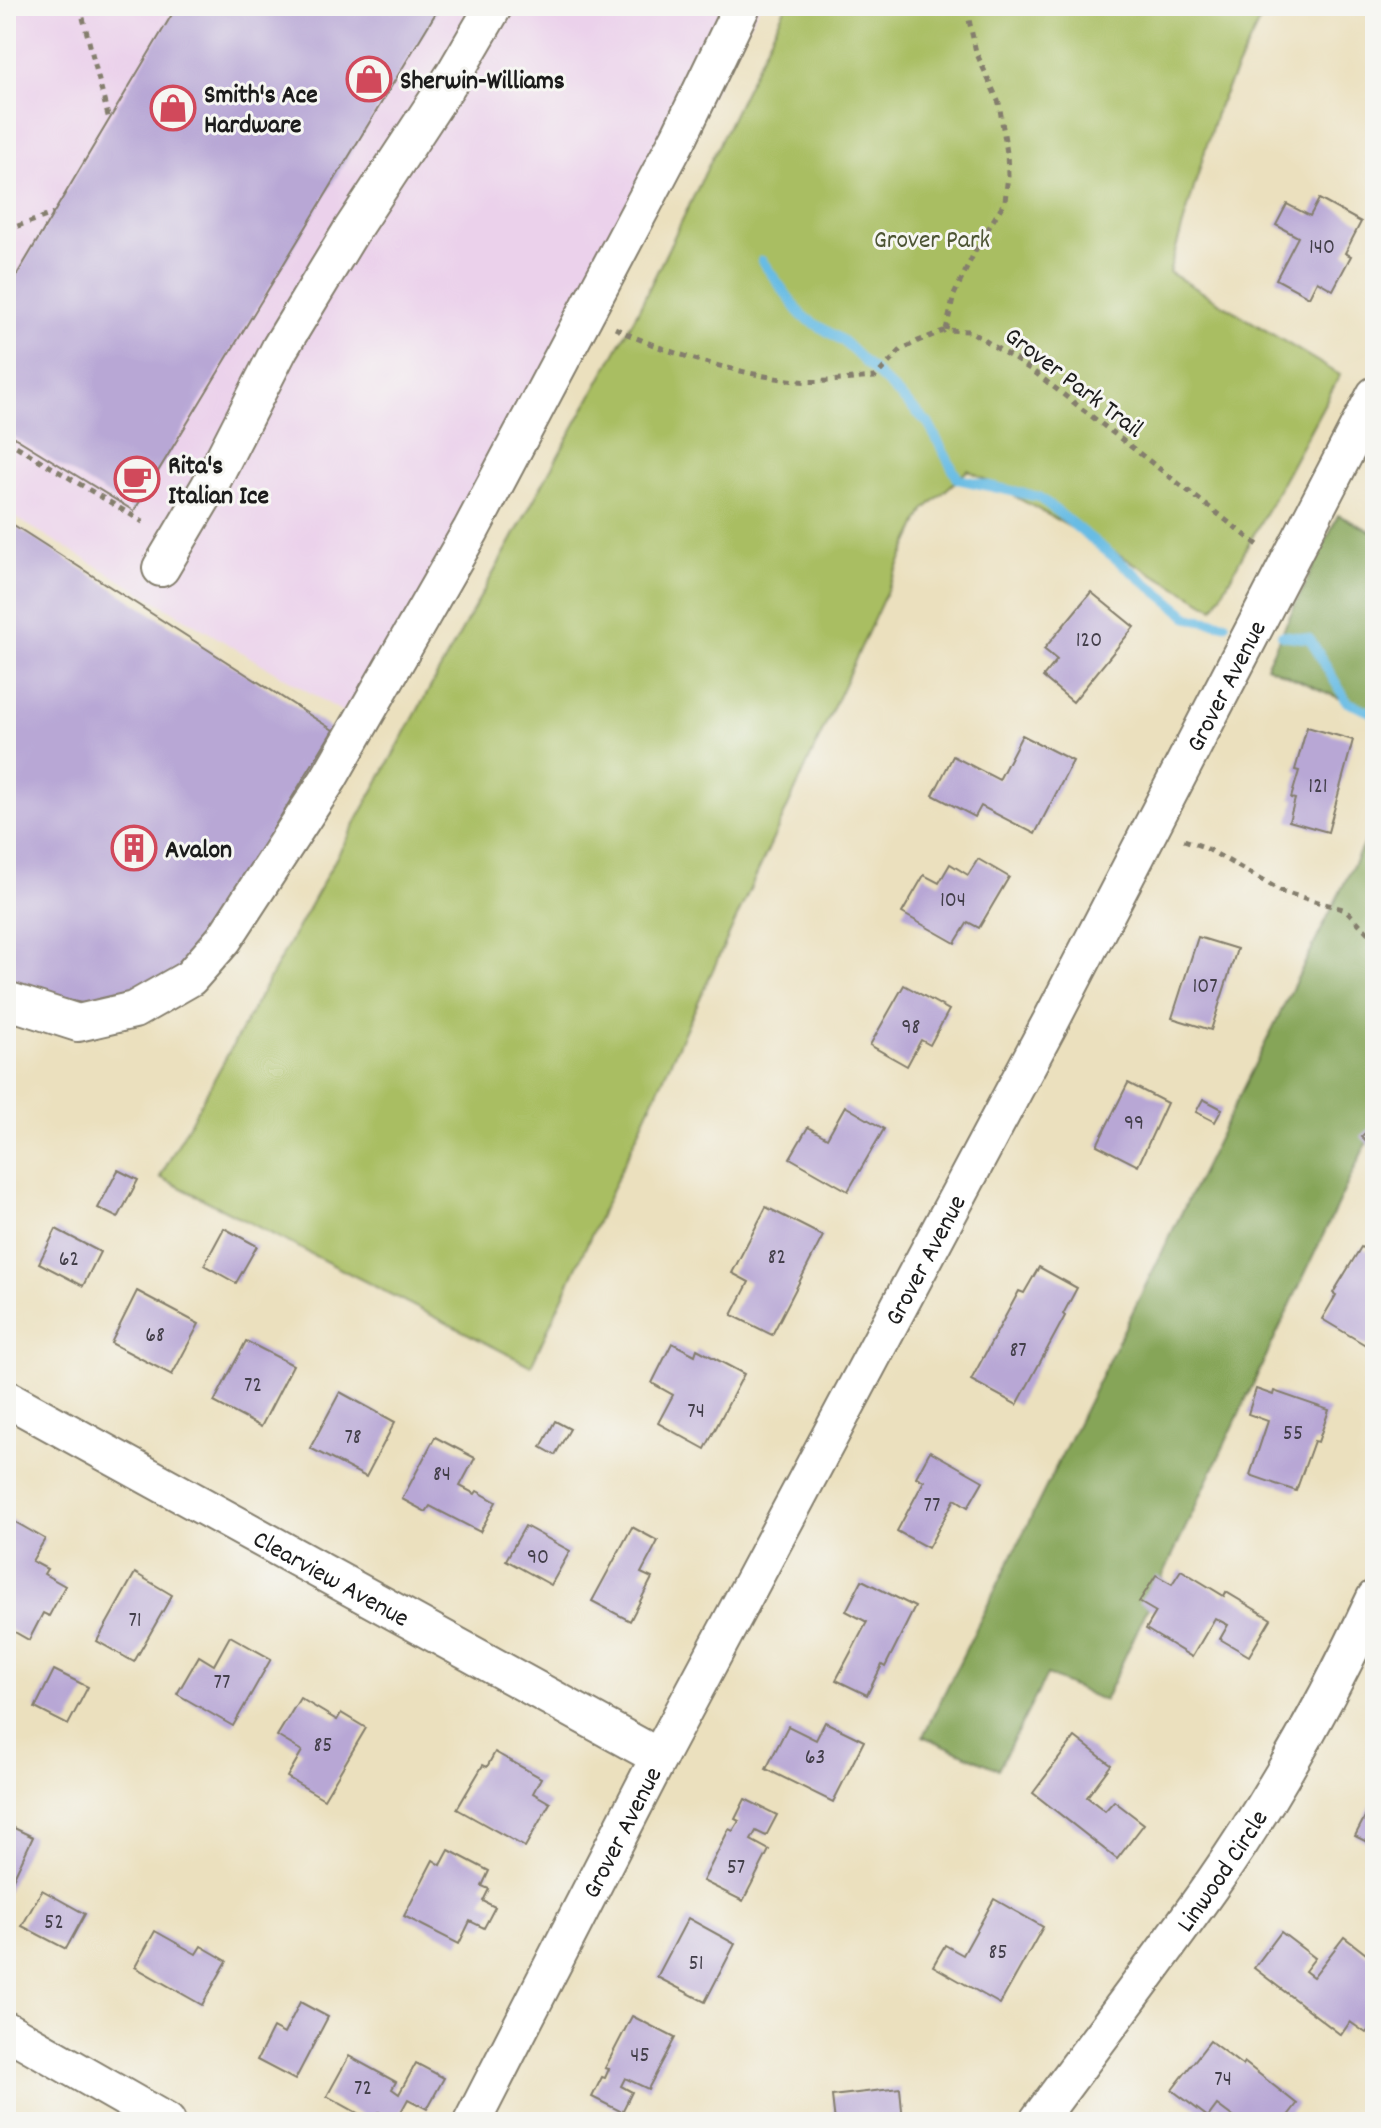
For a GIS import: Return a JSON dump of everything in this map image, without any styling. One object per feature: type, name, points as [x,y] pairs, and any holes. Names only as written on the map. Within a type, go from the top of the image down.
[{"type":"street","points":[[161,568],[209,487],[280,348],[494,6]]},
{"type":"street","points":[[6,1000],[78,1023],[134,1010],[190,978],[224,939],[329,778],[471,530],[679,137],[742,6]]},
{"type":"street","name":"Grover Avenue","points":[[472,2122],[659,1757],[1144,842],[1375,395]]},
{"type":"street","name":"Clearview Avenue","points":[[6,1398],[659,1757]]},
{"type":"street","name":"Linwood Circle","points":[[1037,2122],[1214,1881],[1285,1771],[1348,1657],[1375,1598]]},
{"type":"street","points":[[6,2030],[167,2122]]},
{"type":"path","points":[[80,6],[109,120]]},
{"type":"path","points":[[611,325],[644,342],[679,353],[790,380],[875,377],[901,350],[946,330],[954,295],[976,249],[1005,201],[1008,175],[999,103],[976,52],[966,6]]},
{"type":"path","points":[[6,230],[53,214]]},
{"type":"path","name":"Grover Park Trail","points":[[946,330],[970,331],[1011,355],[1268,553]]},
{"type":"path","points":[[6,440],[143,522]]},
{"type":"path","points":[[1144,842],[1174,837],[1204,847],[1283,892],[1346,910],[1375,940]]},
{"type":"shaded area","points":[[6,6],[760,6],[361,723],[6,512]]},
{"type":"green space","name":"Grover Park","points":[[786,6],[1267,6],[1218,107],[1169,272],[1340,375],[1214,608],[968,470],[924,510],[531,1366],[160,1177],[637,313]]},
{"type":"green space","points":[[1338,515],[1375,533],[1375,714],[1266,666]]},
{"type":"green space","points":[[1375,821],[1375,1125],[1104,1701],[1047,1675],[998,1769],[923,1736]]},
{"type":"building","points":[[177,6],[440,6],[134,511],[6,432],[6,293]]},
{"type":"building","points":[[1319,199],[1361,222],[1345,253],[1351,256],[1333,290],[1317,281],[1309,297],[1276,279],[1298,237],[1276,225],[1287,204],[1310,216]]},
{"type":"building","name":"Avalon","points":[[6,520],[333,730],[190,966],[104,1008],[6,986]]},
{"type":"building","points":[[1091,592],[1134,627],[1073,702],[1043,677],[1057,660],[1044,649]]},
{"type":"building","points":[[1307,727],[1353,740],[1328,832],[1289,821],[1295,799],[1291,798],[1299,771],[1295,770]]},
{"type":"building","points":[[1022,735],[1073,761],[1035,834],[981,806],[975,817],[933,795],[953,756],[999,780]]},
{"type":"building","points":[[978,859],[1009,877],[979,928],[968,922],[955,943],[902,913],[924,875],[939,883],[950,864],[968,875]]},
{"type":"building","points":[[1198,937],[1237,949],[1211,1030],[1172,1018]]},
{"type":"building","points":[[904,985],[949,1010],[930,1045],[921,1040],[907,1066],[870,1045]]},
{"type":"building","points":[[1128,1083],[1167,1103],[1138,1166],[1097,1145]]},
{"type":"building","points":[[1203,1099],[1222,1109],[1215,1122],[1196,1112]]},
{"type":"building","points":[[845,1106],[884,1129],[848,1191],[790,1158],[808,1127],[827,1138]]},
{"type":"building","points":[[1375,1123],[1375,1150],[1361,1137]]},
{"type":"building","points":[[118,1170],[138,1180],[118,1218],[98,1208]]},
{"type":"building","points":[[766,1207],[823,1236],[772,1335],[732,1315],[749,1282],[732,1273]]},
{"type":"building","points":[[224,1228],[257,1246],[236,1283],[204,1265]]},
{"type":"building","points":[[56,1229],[100,1252],[83,1286],[39,1263]]},
{"type":"building","points":[[1361,1247],[1375,1255],[1375,1338],[1369,1347],[1322,1319],[1336,1295],[1333,1293]]},
{"type":"building","points":[[1039,1267],[1077,1288],[1017,1405],[971,1380],[1019,1291],[1024,1293]]},
{"type":"building","points":[[137,1291],[199,1324],[172,1375],[111,1343]]},
{"type":"building","points":[[246,1341],[293,1365],[261,1427],[214,1402]]},
{"type":"building","points":[[672,1343],[695,1355],[697,1349],[744,1374],[705,1449],[658,1423],[673,1395],[652,1383]]},
{"type":"building","points":[[1256,1389],[1273,1395],[1274,1391],[1329,1410],[1296,1491],[1250,1475],[1268,1421],[1248,1414]]},
{"type":"building","points":[[340,1392],[395,1422],[366,1477],[310,1448]]},
{"type":"building","points":[[555,1421],[570,1429],[555,1455],[541,1447]]},
{"type":"building","points":[[435,1437],[475,1458],[460,1486],[496,1502],[480,1532],[430,1506],[426,1512],[402,1499]]},
{"type":"building","points":[[930,1451],[983,1481],[968,1507],[955,1499],[928,1548],[897,1531],[924,1481],[916,1477]]},
{"type":"building","points":[[10,1519],[45,1539],[32,1561],[47,1569],[44,1574],[65,1586],[49,1616],[43,1613],[29,1640],[6,1627],[6,1526]]},
{"type":"building","points":[[525,1526],[570,1551],[551,1585],[506,1560]]},
{"type":"building","points":[[632,1527],[658,1541],[641,1573],[652,1578],[630,1621],[592,1601]]},
{"type":"building","points":[[1181,1570],[1271,1619],[1249,1656],[1220,1639],[1228,1625],[1215,1618],[1192,1657],[1146,1629],[1156,1612],[1139,1602],[1156,1575],[1172,1584]]},
{"type":"building","points":[[135,1573],[172,1595],[134,1662],[97,1641]]},
{"type":"building","points":[[862,1580],[915,1607],[867,1695],[836,1680],[867,1622],[846,1611]]},
{"type":"building","points":[[230,1636],[271,1659],[233,1726],[177,1694],[199,1656],[214,1665]]},
{"type":"building","points":[[54,1670],[88,1687],[68,1725],[35,1708]]},
{"type":"building","points":[[300,1698],[337,1720],[341,1713],[366,1728],[324,1799],[287,1777],[302,1751],[277,1736]]},
{"type":"building","points":[[825,1722],[864,1741],[833,1802],[766,1769],[788,1726],[816,1740]]},
{"type":"building","points":[[1075,1737],[1111,1765],[1087,1797],[1105,1811],[1114,1801],[1144,1824],[1117,1859],[1033,1793]]},
{"type":"building","points":[[495,1752],[541,1778],[533,1793],[550,1803],[525,1847],[457,1809],[483,1765],[487,1767]]},
{"type":"building","points":[[1375,1797],[1375,1846],[1355,1836]]},
{"type":"building","points":[[745,1799],[777,1815],[766,1836],[756,1831],[751,1840],[769,1850],[743,1901],[703,1881],[729,1829],[733,1831],[739,1821],[735,1819]]},
{"type":"building","points":[[10,1826],[33,1837],[6,1894],[6,1830]]},
{"type":"building","points":[[449,1850],[489,1871],[482,1886],[489,1889],[483,1901],[495,1907],[484,1928],[470,1921],[459,1944],[404,1916],[433,1860],[441,1865]]},
{"type":"building","points":[[42,1890],[85,1914],[66,1949],[22,1926]]},
{"type":"building","points":[[994,1899],[1043,1927],[1000,2004],[933,1966],[945,1945],[963,1955]]},
{"type":"building","points":[[688,1918],[735,1944],[705,2002],[657,1977]]},
{"type":"building","points":[[155,1931],[196,1954],[201,1946],[227,1961],[202,2005],[135,1967]]},
{"type":"building","points":[[1281,1932],[1315,1958],[1305,1971],[1313,1977],[1344,1937],[1375,1961],[1375,1990],[1372,1993],[1375,1995],[1375,2021],[1366,2033],[1350,2022],[1341,2035],[1254,1968]]},
{"type":"building","points":[[300,2002],[328,2017],[295,2080],[257,2060],[273,2028],[284,2034]]},
{"type":"building","points":[[632,2016],[675,2038],[648,2089],[625,2078],[621,2086],[632,2092],[622,2112],[592,2097],[602,2077],[605,2078],[609,2069],[605,2068]]},
{"type":"building","points":[[1210,2041],[1242,2065],[1244,2062],[1297,2104],[1283,2122],[1253,2122],[1247,2118],[1240,2122],[1217,2105],[1208,2117],[1172,2090]]},
{"type":"building","points":[[349,2056],[396,2082],[392,2089],[399,2094],[416,2063],[444,2078],[427,2109],[408,2099],[396,2121],[379,2112],[374,2122],[327,2096]]},
{"type":"building","points":[[900,2088],[903,2122],[835,2122],[832,2096]]},
{"type":"waterway","points":[[762,261],[802,316],[843,341],[928,423],[958,479],[1039,497],[1190,618],[1225,624]]},
{"type":"waterway","points":[[1282,635],[1310,639],[1347,702],[1375,714]]},
{"type":"place","name":"Sherwin-Williams","points":[[369,79]]},
{"type":"place","name":"Smith's Ace Hardware","points":[[173,108]]},
{"type":"place","name":"Rita's Italian Ice","points":[[137,479]]},
{"type":"place","name":"Avalon","points":[[134,848]]}]
